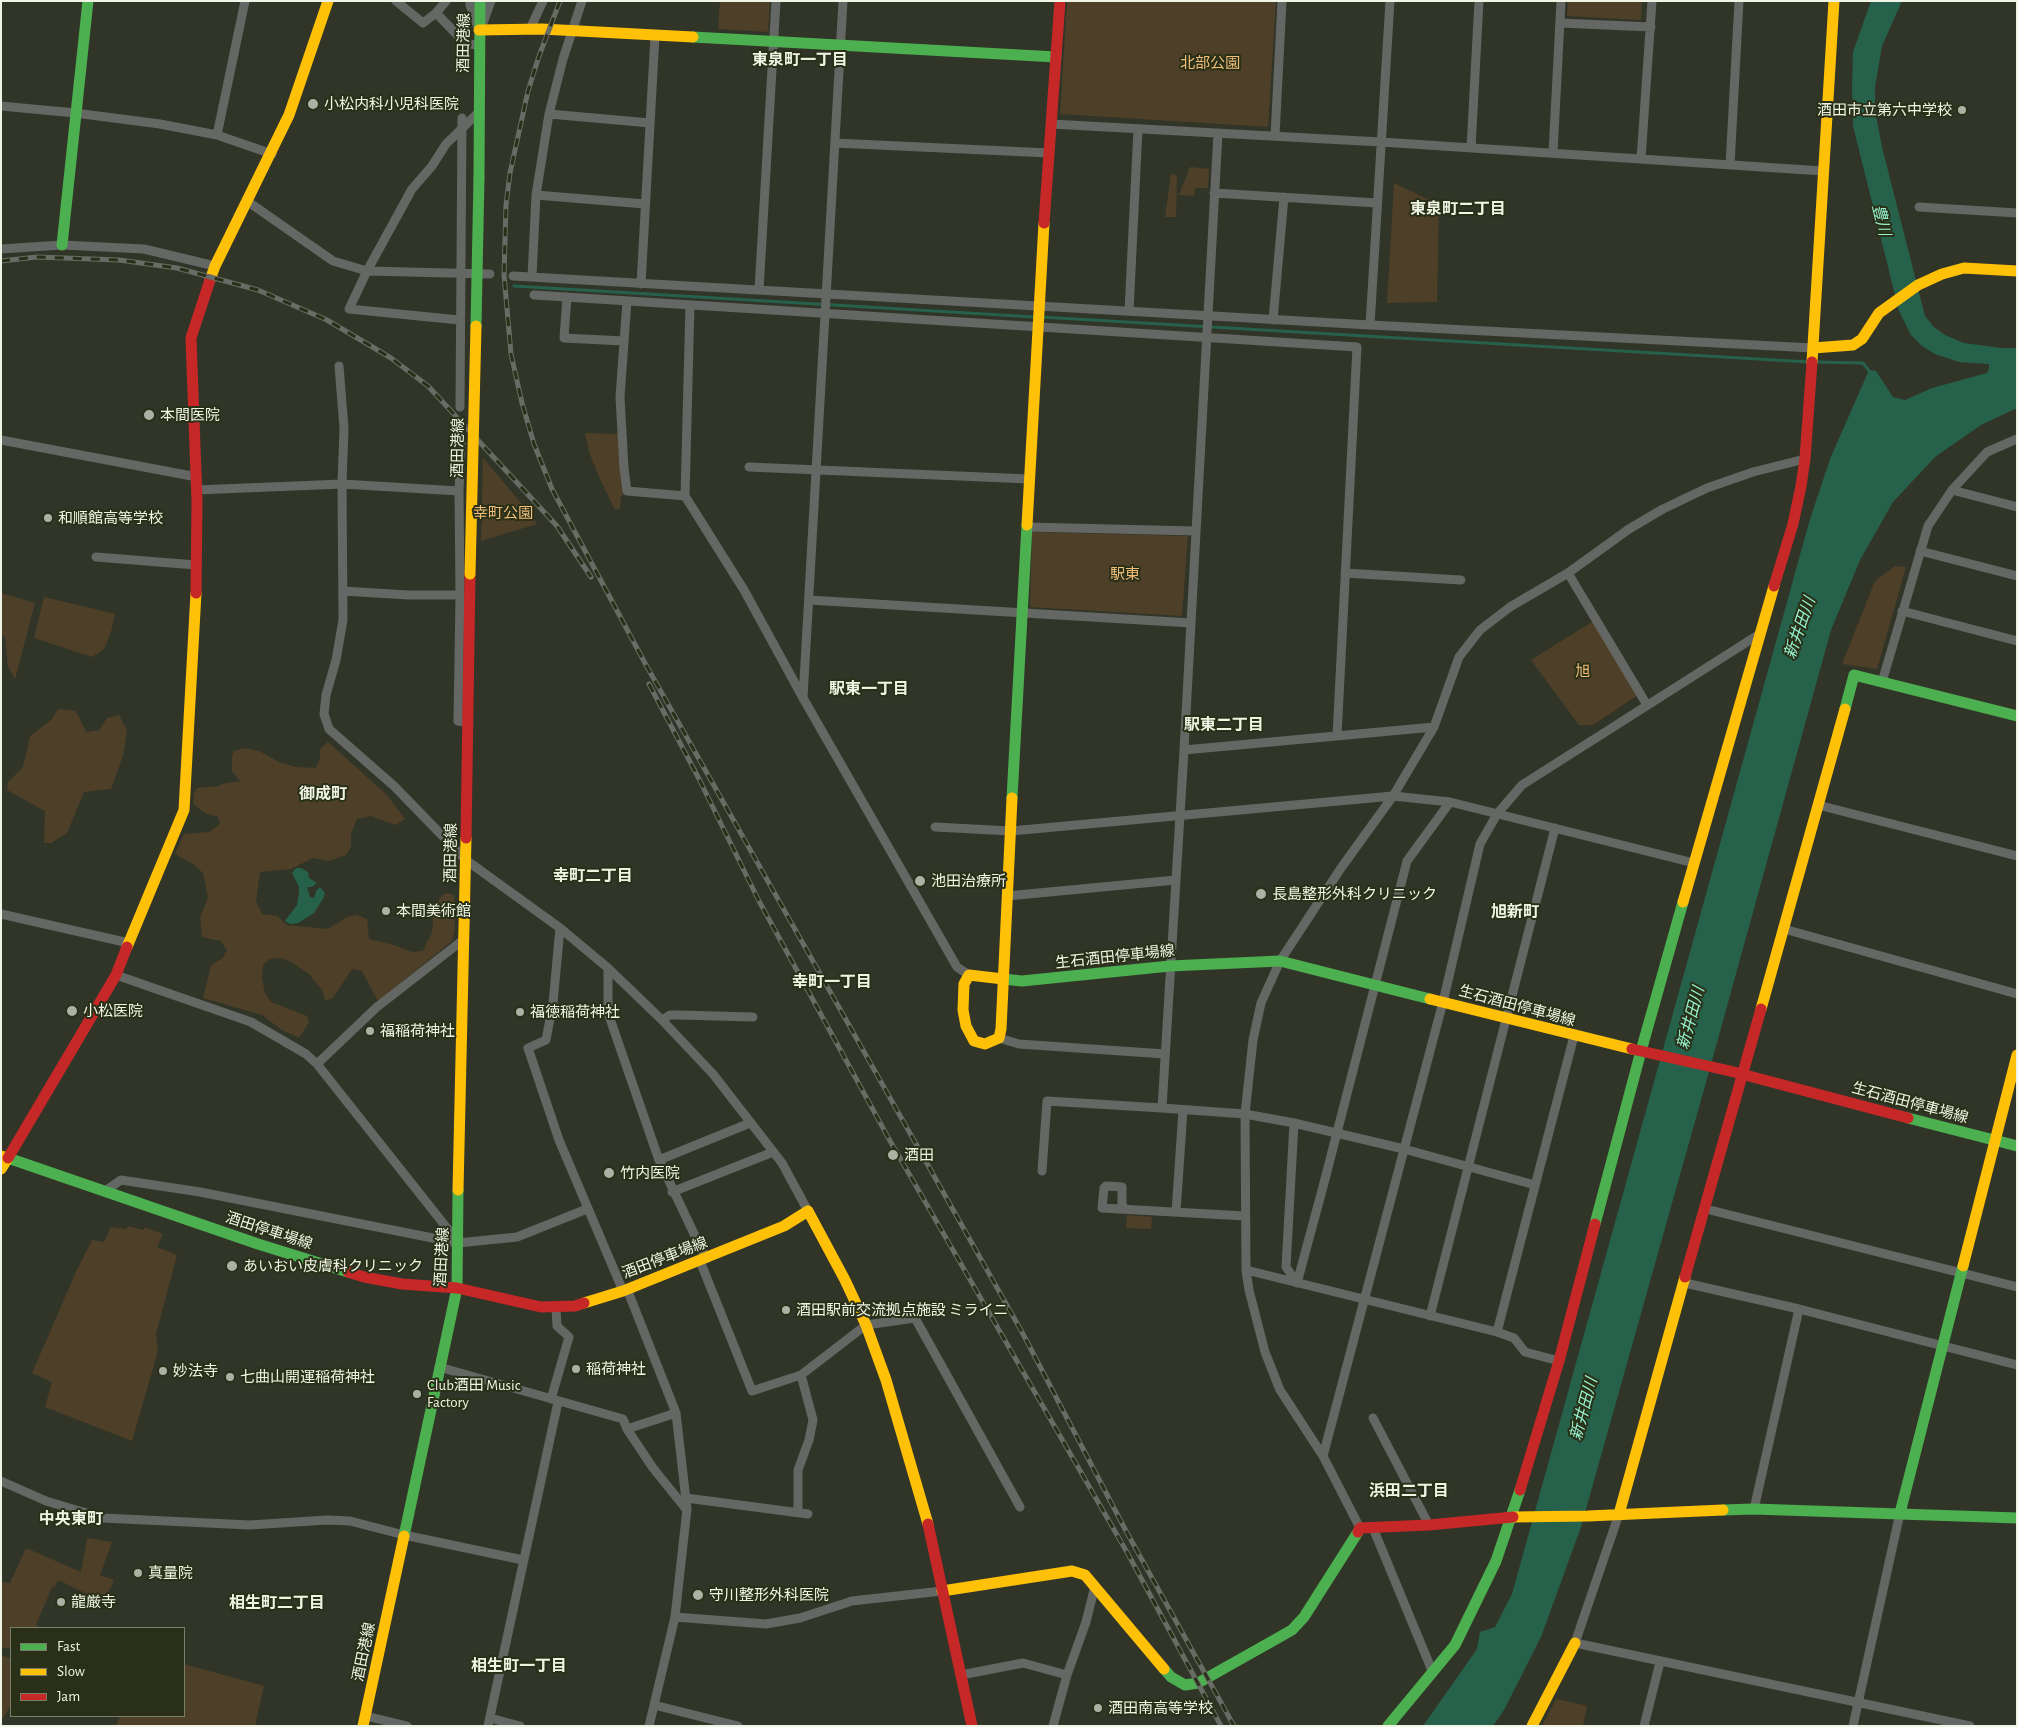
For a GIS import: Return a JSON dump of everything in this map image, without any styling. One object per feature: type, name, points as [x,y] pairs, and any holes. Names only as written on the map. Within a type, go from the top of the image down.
[{"type":"main road","points":[[62,245],[88,1]]},
{"type":"main road","points":[[1,1169],[4,1157],[116,975],[184,810],[196,565],[197,477],[192,338],[215,266],[272,154],[289,115],[328,1]]},
{"type":"main road","name":"酒田港線","points":[[365,1721],[457,1288],[479,178],[480,1]]},
{"type":"main road","points":[[969,975],[964,984],[963,1010],[966,1026],[974,1041],[985,1044],[999,1038],[1001,1029],[1037,327],[1060,1]]},
{"type":"main road","points":[[1388,1726],[1455,1645],[1517,1517],[1558,1361],[1646,1053],[1694,863],[1758,635],[1793,524],[1801,486],[1813,348],[1834,1]]},
{"type":"main road","points":[[479,30],[530,29],[573,31],[1056,57]]},
{"type":"main road","points":[[1813,348],[1853,345],[1862,339],[1879,313],[1918,285],[1942,274],[1964,268],[2017,271]]},
{"type":"main road","points":[[1619,1514],[1854,676],[2017,716]]},
{"type":"main road","name":"生石酒田停車場線","points":[[969,975],[1022,981],[1170,966],[1280,961],[1574,1036],[1730,1071],[2017,1146]]},
{"type":"main road","points":[[1900,1514],[2017,1054]]},
{"type":"main road","name":"酒田停車場線","points":[[4,1157],[258,1244],[364,1276],[402,1284],[457,1288],[541,1307],[575,1306],[625,1290],[703,1260],[787,1224],[808,1212]]},
{"type":"main road","points":[[808,1212],[845,1280],[866,1325],[886,1380],[929,1527],[972,1726]]},
{"type":"main road","points":[[942,1591],[1072,1572],[1084,1575],[1170,1677],[1185,1685],[1198,1683],[1292,1630],[1304,1616],[1360,1528],[1429,1525],[1517,1517],[1754,1509],[2017,1518]]},
{"type":"main road","points":[[1532,1726],[1575,1643]]},
{"type":"street","points":[[217,134],[245,1]]},
{"type":"street","points":[[396,1],[422,23],[436,13],[446,1]]},
{"type":"street","points":[[470,1],[479,30]]},
{"type":"street","points":[[479,30],[491,1]]},
{"type":"street","points":[[530,29],[543,1]]},
{"type":"street","points":[[532,277],[536,195],[549,114],[563,59],[582,1]]},
{"type":"street","points":[[759,290],[776,1]]},
{"type":"street","points":[[803,698],[843,1]]},
{"type":"street","points":[[1275,136],[1282,1]]},
{"type":"street","points":[[1370,325],[1390,1]]},
{"type":"street","points":[[1471,148],[1479,1]]},
{"type":"street","points":[[1553,153],[1561,1]]},
{"type":"street","points":[[1641,159],[1652,1]]},
{"type":"street","points":[[1730,165],[1739,1]]},
{"type":"street","points":[[436,13],[466,44],[479,45]]},
{"type":"street","points":[[1560,23],[1650,27]]},
{"type":"street","points":[[641,284],[655,36]]},
{"type":"street","points":[[1,106],[160,124],[217,134],[272,154]]},
{"type":"street","points":[[459,320],[349,308],[412,189],[432,166],[446,144],[479,112]]},
{"type":"street","points":[[549,114],[650,123]]},
{"type":"street","points":[[460,407],[459,320],[462,118]]},
{"type":"street","points":[[1051,124],[1381,142],[1823,171]]},
{"type":"street","points":[[1129,311],[1138,128]]},
{"type":"street","points":[[1162,1108],[1218,133]]},
{"type":"street","points":[[835,143],[1049,153]]},
{"type":"street","points":[[1214,193],[1377,203]]},
{"type":"street","points":[[536,195],[645,204]]},
{"type":"street","points":[[1274,320],[1284,197]]},
{"type":"street","points":[[247,201],[333,261],[367,271],[490,274]]},
{"type":"street","points":[[1919,207],[2017,213]]},
{"type":"street","points":[[1,249],[62,245],[144,249],[215,266]]},
{"type":"street","points":[[513,276],[1274,320],[1813,348]]},
{"type":"street","points":[[592,298],[594,281]]},
{"type":"street","points":[[534,295],[1358,347],[1337,736]]},
{"type":"street","points":[[567,297],[564,338],[624,341]]},
{"type":"street","points":[[627,301],[620,397],[627,491],[685,496]]},
{"type":"street","points":[[690,305],[685,496],[744,590],[803,698],[957,966],[969,975]]},
{"type":"street","points":[[339,366],[344,428],[342,484],[343,620],[324,714],[330,729],[394,786],[466,860],[560,928],[608,968],[662,1020],[713,1074],[782,1163],[808,1212]]},
{"type":"street","points":[[1882,682],[1928,526],[1952,490],[1987,452],[2017,439]]},
{"type":"street","points":[[1,440],[197,477]]},
{"type":"street","points":[[461,443],[458,721],[469,723]]},
{"type":"street","points":[[1360,1528],[1323,1456],[1280,1390],[1265,1352],[1249,1290],[1246,1270],[1245,1114],[1253,1040],[1261,1003],[1280,961],[1341,868],[1393,796],[1434,727],[1459,657],[1480,630],[1510,607],[1568,573],[1629,529],[1663,509],[1707,488],[1753,472],[1804,459]]},
{"type":"street","points":[[749,467],[1029,479]]},
{"type":"street","points":[[197,490],[342,484],[459,491]]},
{"type":"street","points":[[1952,490],[2017,507]]},
{"type":"street","points":[[1027,527],[1196,530]]},
{"type":"street","points":[[1920,552],[2017,576]]},
{"type":"street","points":[[96,557],[196,565]]},
{"type":"street","points":[[1345,573],[1461,580]]},
{"type":"street","points":[[1568,573],[1648,705]]},
{"type":"street","points":[[343,592],[460,595]]},
{"type":"street","points":[[809,600],[1191,623]]},
{"type":"street","points":[[1902,611],[2017,641]]},
{"type":"street","points":[[1323,1456],[1443,1002],[1480,844],[1497,814],[1522,785],[1758,635]]},
{"type":"street","points":[[1184,750],[1434,727]]},
{"type":"street","points":[[935,827],[1011,831],[1393,796],[1450,802],[1694,863]]},
{"type":"street","points":[[1296,1283],[1407,861],[1450,802]]},
{"type":"street","points":[[1818,805],[2017,856]]},
{"type":"street","points":[[1430,1316],[1555,828]]},
{"type":"street","points":[[1007,896],[1176,880]]},
{"type":"street","points":[[1,914],[129,943]]},
{"type":"street","points":[[560,928],[553,1003],[546,1040],[528,1048],[559,1140],[625,1290],[676,1413],[686,1498],[687,1509],[675,1617],[649,1726]]},
{"type":"street","points":[[1784,929],[2017,994]]},
{"type":"street","points":[[317,1064],[376,1007],[463,940]]},
{"type":"street","points":[[608,968],[608,1013],[659,1160],[703,1260],[752,1391],[801,1375],[866,1325],[915,1318],[1020,1507]]},
{"type":"street","points":[[116,975],[251,1022],[306,1054],[317,1064],[458,1243]]},
{"type":"street","points":[[662,1020],[670,1015],[752,1017]]},
{"type":"street","points":[[1497,1332],[1574,1036]]},
{"type":"street","points":[[999,1038],[1019,1044],[1164,1054]]},
{"type":"street","points":[[1042,1171],[1047,1101],[1245,1114],[1294,1123],[1404,1149],[1535,1186]]},
{"type":"street","points":[[1176,1212],[1182,1110]]},
{"type":"street","points":[[659,1160],[750,1123]]},
{"type":"street","points":[[1294,1123],[1286,1267],[1296,1283]]},
{"type":"street","points":[[672,1192],[773,1152]]},
{"type":"street","points":[[105,1191],[121,1180],[200,1192],[458,1243],[517,1237],[588,1209]]},
{"type":"street","points":[[1125,1209],[1245,1216]]},
{"type":"street","points":[[1706,1209],[2017,1287]]},
{"type":"street","points":[[1246,1270],[1497,1332],[1514,1338],[1525,1352],[1558,1361]]},
{"type":"street","points":[[1685,1283],[1798,1309],[2017,1365]]},
{"type":"street","points":[[520,1726],[489,1722],[569,1337],[557,1326],[556,1308]]},
{"type":"street","points":[[1754,1509],[1798,1309]]},
{"type":"street","points":[[440,1367],[623,1420],[626,1429],[653,1468],[687,1509]]},
{"type":"street","points":[[798,1512],[798,1470],[809,1440],[813,1420],[801,1375]]},
{"type":"street","points":[[626,1429],[676,1413]]},
{"type":"street","points":[[1372,1418],[1429,1525]]},
{"type":"street","points":[[1,1481],[46,1501],[103,1518],[250,1526],[327,1520],[350,1521],[404,1535],[523,1560]]},
{"type":"street","points":[[686,1498],[808,1514]]},
{"type":"street","points":[[1619,1514],[1575,1643],[1970,1726]]},
{"type":"street","points":[[1853,1726],[1900,1514]]},
{"type":"street","points":[[1373,1528],[1433,1673]]},
{"type":"street","points":[[1053,1726],[1067,1675],[1086,1622],[1095,1586]]},
{"type":"street","points":[[675,1617],[766,1624],[800,1618],[852,1601],[942,1591]]},
{"type":"street","points":[[1644,1726],[1660,1662]]},
{"type":"street","points":[[961,1676],[1022,1663],[1067,1675]]},
{"type":"street","points":[[654,1705],[738,1726]]},
{"type":"street","points":[[365,1721],[407,1726]]},
{"type":"green space","points":[[720,1],[770,1],[768,32],[718,29]]},
{"type":"green space","name":"北部公園","points":[[1067,1],[1276,1],[1268,127],[1060,114]]},
{"type":"green space","points":[[1568,1],[1642,1],[1641,20],[1567,16]]},
{"type":"green space","points":[[1190,167],[1209,169],[1208,188],[1195,188],[1194,196],[1179,195]]},
{"type":"green space","points":[[1171,174],[1177,175],[1176,217],[1165,217]]},
{"type":"green space","points":[[1394,183],[1439,205],[1437,302],[1387,303]]},
{"type":"green space","points":[[585,433],[620,434],[623,495],[621,496],[620,508],[615,510],[600,479],[589,452]]},
{"type":"green space","name":"幸町公園","points":[[483,458],[527,510],[537,524],[481,541]]},
{"type":"green space","name":"駅東","points":[[1032,532],[1188,536],[1182,616],[1030,607]]},
{"type":"green space","points":[[1895,566],[1906,567],[1877,669],[1842,664],[1875,581]]},
{"type":"green space","points":[[1,593],[35,603],[15,679],[8,667],[5,637],[1,635]]},
{"type":"green space","points":[[44,597],[115,614],[111,632],[104,649],[92,657],[34,638]]},
{"type":"green space","name":"旭","points":[[1595,620],[1638,695],[1593,725],[1579,725],[1531,660]]},
{"type":"green space","points":[[58,709],[76,711],[86,732],[99,730],[107,718],[119,715],[127,731],[123,756],[111,789],[84,792],[67,833],[51,843],[44,843],[45,811],[7,790],[8,782],[23,767],[30,736],[52,719]]},
{"type":"green space","points":[[328,742],[387,795],[405,819],[395,825],[371,816],[357,819],[351,834],[351,847],[346,855],[329,861],[313,858],[291,869],[260,872],[256,901],[262,914],[277,916],[287,925],[328,929],[347,917],[356,915],[367,919],[369,939],[391,944],[412,952],[423,951],[432,932],[434,909],[442,895],[447,893],[454,895],[455,930],[452,941],[378,1001],[362,971],[352,969],[332,999],[325,1000],[322,990],[310,975],[293,963],[281,958],[270,959],[263,965],[262,978],[265,993],[271,1002],[307,1016],[309,1022],[299,1038],[282,1030],[262,1015],[203,998],[211,965],[223,958],[227,950],[221,941],[202,937],[200,917],[208,898],[203,873],[193,864],[175,854],[184,834],[209,832],[220,824],[218,817],[205,813],[193,804],[194,793],[197,788],[219,786],[240,781],[232,771],[234,751],[245,748],[259,751],[279,762],[296,767],[316,768],[320,759],[320,749]]},
{"type":"green space","points":[[1127,1215],[1152,1217],[1151,1229],[1126,1228]]},
{"type":"green space","points":[[128,1226],[144,1230],[144,1227],[163,1234],[157,1247],[177,1255],[156,1334],[158,1351],[132,1441],[45,1407],[52,1382],[32,1373],[92,1240],[104,1242],[111,1227],[126,1229]]},
{"type":"green space","points":[[87,1538],[112,1542],[100,1575],[114,1580],[104,1602],[58,1580],[54,1588],[52,1587],[36,1625],[39,1627],[10,1627],[10,1648],[1,1648],[1,1582],[10,1583],[26,1548],[81,1572]]},
{"type":"green space","points":[[1,1655],[10,1659],[10,1706],[3,1719],[1,1719]]},
{"type":"green space","points":[[185,1664],[264,1686],[255,1726],[116,1726],[120,1717],[185,1717]]},
{"type":"green space","points":[[1556,1699],[1587,1706],[1583,1726],[1542,1726]]},
{"type":"water","points":[[1871,1],[1902,1],[1882,46],[1875,87],[1875,110],[1882,147],[1925,316],[1934,327],[1945,335],[1964,343],[2001,348],[2017,348],[2017,408],[1981,425],[1935,457],[1893,502],[1860,560],[1831,630],[1581,1527],[1541,1637],[1504,1710],[1493,1726],[1423,1726],[1477,1649],[1480,1632],[1495,1627],[1512,1594],[1810,519],[1830,459],[1869,370],[1876,371],[1893,397],[1905,400],[1932,388],[1987,373],[1989,369],[1989,364],[1959,362],[1935,354],[1922,346],[1911,335],[1899,311],[1853,126],[1853,52]]},
{"type":"water","points":[[296,868],[301,868],[308,872],[309,878],[317,883],[312,887],[307,887],[310,897],[314,898],[316,891],[320,887],[325,893],[314,913],[298,923],[290,924],[285,921],[297,905],[299,893],[299,887],[292,873]]},
{"type":"waterway","points":[[514,286],[1035,317]]},
{"type":"waterway","points":[[1041,317],[1809,362]]},
{"type":"waterway","points":[[1815,362],[1863,363],[1870,372]]},
{"type":"railway","points":[[560,1],[528,91],[510,173],[506,205],[504,275],[511,354],[534,444],[552,489],[646,665],[1022,1332],[1126,1531],[1234,1726]]},
{"type":"railway","points":[[1,261],[37,257],[119,260],[177,268],[258,290],[327,320],[391,358],[428,386],[557,526],[591,577]]},
{"type":"railway","points":[[649,684],[698,777],[759,901],[889,1139],[1128,1554],[1221,1726]]},
{"type":"traffic: fast","points":[[62,245],[88,1]]},
{"type":"traffic: fast","points":[[479,178],[480,1]]},
{"type":"traffic: fast","points":[[693,37],[1056,57]]},
{"type":"traffic: fast","points":[[476,326],[479,178]]},
{"type":"traffic: fast","points":[[1012,798],[1027,525]]},
{"type":"traffic: fast","points":[[1845,709],[1854,675],[2017,716]]},
{"type":"traffic: fast","points":[[1595,1224],[1683,902]]},
{"type":"traffic: fast","points":[[1003,979],[1022,981],[1170,966],[1280,961],[1430,999]]},
{"type":"traffic: fast","points":[[1908,1118],[2017,1146]]},
{"type":"traffic: fast","points":[[8,1158],[258,1244],[348,1272]]},
{"type":"traffic: fast","points":[[404,1536],[457,1288],[458,1190]]},
{"type":"traffic: fast","points":[[1900,1513],[1963,1266]]},
{"type":"traffic: fast","points":[[1388,1726],[1455,1645],[1496,1561],[1520,1490]]},
{"type":"traffic: fast","points":[[1723,1510],[1754,1509],[2017,1518]]},
{"type":"traffic: fast","points":[[1164,1669],[1171,1677],[1185,1685],[1198,1683],[1292,1630],[1304,1617],[1358,1532]]},
{"type":"traffic: slow","points":[[210,280],[215,266],[289,115],[328,1]]},
{"type":"traffic: slow","points":[[1812,362],[1834,1]]},
{"type":"traffic: slow","points":[[479,30],[542,29],[693,37]]},
{"type":"traffic: slow","points":[[1027,525],[1044,223]]},
{"type":"traffic: slow","points":[[1813,348],[1853,345],[1862,339],[1879,313],[1918,285],[1942,274],[1964,268],[2017,271]]},
{"type":"traffic: slow","points":[[470,574],[476,326]]},
{"type":"traffic: slow","points":[[1683,902],[1774,586]]},
{"type":"traffic: slow","points":[[127,947],[184,810],[196,593]]},
{"type":"traffic: slow","points":[[1761,1009],[1845,709]]},
{"type":"traffic: slow","points":[[1003,979],[969,975],[964,984],[963,1010],[966,1026],[974,1041],[985,1044],[999,1038],[1001,1029],[1012,798]]},
{"type":"traffic: slow","points":[[458,1190],[466,838]]},
{"type":"traffic: slow","points":[[1430,999],[1632,1049]]},
{"type":"traffic: slow","points":[[1963,1266],[2017,1055]]},
{"type":"traffic: slow","points":[[1,1156],[8,1158],[1,1169]]},
{"type":"traffic: slow","points":[[808,1211],[845,1280],[866,1325],[886,1380],[928,1524]]},
{"type":"traffic: slow","points":[[584,1303],[623,1291],[784,1226],[808,1211]]},
{"type":"traffic: slow","points":[[1619,1514],[1685,1277]]},
{"type":"traffic: slow","points":[[1513,1517],[1723,1510]]},
{"type":"traffic: slow","points":[[363,1726],[404,1536]]},
{"type":"traffic: slow","points":[[942,1591],[1072,1571],[1085,1575],[1164,1669]]},
{"type":"traffic: slow","points":[[1532,1726],[1575,1643]]},
{"type":"traffic: jam","points":[[1044,223],[1060,1]]},
{"type":"traffic: jam","points":[[196,593],[197,501],[191,338],[210,280]]},
{"type":"traffic: jam","points":[[1774,586],[1793,524],[1801,486],[1805,459],[1812,362]]},
{"type":"traffic: jam","points":[[466,838],[470,574]]},
{"type":"traffic: jam","points":[[8,1158],[116,975],[127,947]]},
{"type":"traffic: jam","points":[[1685,1277],[1761,1009]]},
{"type":"traffic: jam","points":[[1632,1049],[1730,1071],[1908,1118]]},
{"type":"traffic: jam","points":[[1520,1490],[1559,1361],[1595,1224]]},
{"type":"traffic: jam","points":[[348,1272],[402,1284],[457,1288],[541,1307],[575,1306],[584,1303]]},
{"type":"traffic: jam","points":[[1358,1532],[1360,1528],[1429,1525],[1513,1517]]},
{"type":"traffic: jam","points":[[928,1524],[972,1726]]},
{"type":"place","name":"小松内科小児科医院","points":[[313,104]]},
{"type":"place","name":"酒田市立第六中学校","points":[[1962,110]]},
{"type":"place","name":"本間医院","points":[[149,415]]},
{"type":"place","name":"和順館高等学校","points":[[48,518]]},
{"type":"place","name":"池田治療所","points":[[920,881]]},
{"type":"place","name":"長島整形外科クリニック","points":[[1261,894]]},
{"type":"place","name":"本間美術館","points":[[386,911]]},
{"type":"place","name":"小松医院","points":[[72,1011]]},
{"type":"place","name":"福徳稲荷神社","points":[[520,1012]]},
{"type":"place","name":"福稲荷神社","points":[[370,1031]]},
{"type":"place","name":"酒田","points":[[893,1155]]},
{"type":"place","name":"竹内医院","points":[[609,1173]]},
{"type":"place","name":"あいおい皮膚科クリニック","points":[[232,1266]]},
{"type":"place","name":"酒田駅前交流拠点施設 ミライニ","points":[[786,1310]]},
{"type":"place","name":"稲荷神社","points":[[576,1369]]},
{"type":"place","name":"妙法寺","points":[[163,1371]]},
{"type":"place","name":"七曲山開運稲荷神社","points":[[230,1377]]},
{"type":"place","name":"Club酒田 Music Factory","points":[[417,1394]]},
{"type":"place","name":"真量院","points":[[138,1573]]},
{"type":"place","name":"守川整形外科医院","points":[[698,1595]]},
{"type":"place","name":"龍厳寺","points":[[61,1602]]},
{"type":"place","name":"酒田南高等学校","points":[[1098,1708]]},
{"type":"district","name":"東泉町一丁目","points":[[800,60]]},
{"type":"district","name":"東泉町二丁目","points":[[1458,209]]},
{"type":"district","name":"駅東一丁目","points":[[869,689]]},
{"type":"district","name":"駅東二丁目","points":[[1224,725]]},
{"type":"district","name":"御成町","points":[[323,794]]},
{"type":"district","name":"幸町二丁目","points":[[593,876]]},
{"type":"district","name":"旭新町","points":[[1515,912]]},
{"type":"district","name":"幸町一丁目","points":[[832,982]]},
{"type":"district","name":"浜田二丁目","points":[[1409,1491]]},
{"type":"district","name":"中央東町","points":[[71,1519]]},
{"type":"district","name":"相生町二丁目","points":[[277,1603]]},
{"type":"district","name":"相生町一丁目","points":[[519,1666]]},
{"type":"water label","name":"豊川","points":[[1881,220]]},
{"type":"water label","name":"新井田川","points":[[1800,628]]},
{"type":"water label","name":"新井田川","points":[[1691,1018]]},
{"type":"water label","name":"新井田川","points":[[1584,1409]]}]
